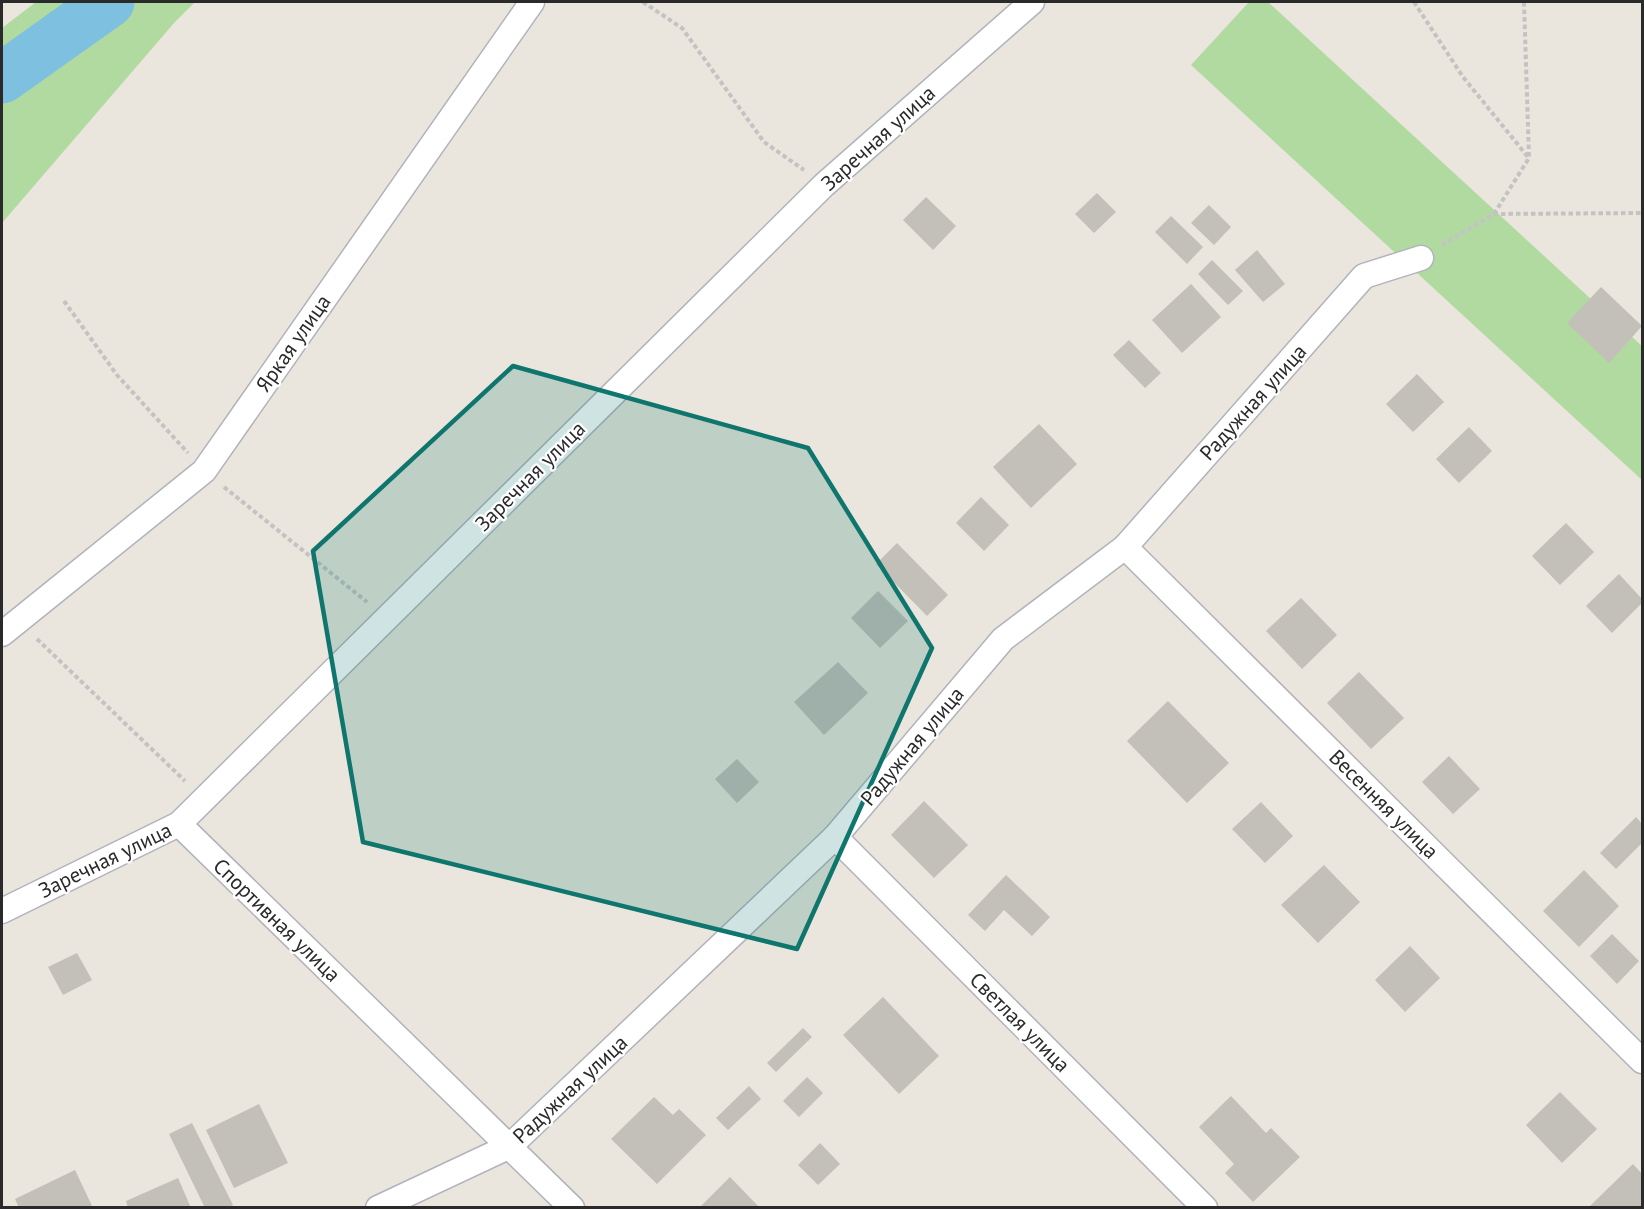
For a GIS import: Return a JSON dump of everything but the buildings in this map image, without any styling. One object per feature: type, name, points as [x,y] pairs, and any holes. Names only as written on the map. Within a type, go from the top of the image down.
[{"type":"street","name":"Яркая улица","points":[[10,628],[204,471],[532,2]]},
{"type":"street","name":"Заречная улица","points":[[2,911],[179,824],[824,185],[1032,2]]},
{"type":"street","name":"Радужная улица","points":[[378,1208],[510,1146],[835,837],[1003,639],[1125,547],[1364,276],[1421,258]]},
{"type":"street","name":"Весенняя улица","points":[[1125,547],[1642,1061]]},
{"type":"street","name":"Спортивная улица","points":[[179,824],[572,1208]]},
{"type":"street","name":"Светлая улица","points":[[835,837],[1205,1208]]},
{"type":"path","points":[[643,2],[682,28],[764,142],[824,185]]},
{"type":"path","points":[[1414,2],[1463,77],[1529,158]]},
{"type":"path","points":[[1421,258],[1494,214],[1529,158],[1524,2]]},
{"type":"path","points":[[1494,214],[1642,213]]},
{"type":"path","points":[[10,628],[186,780],[179,824]]},
{"type":"highlighted area","points":[[513,366],[808,448],[932,648],[797,949],[363,842],[313,551]]},
{"type":"green space","points":[[36,2],[195,2],[174,23],[2,223],[2,28]]},
{"type":"green space","points":[[1249,2],[1268,2],[1642,346],[1642,480],[1191,65]]},
{"type":"waterway","points":[[2,78],[109,2]]}]
